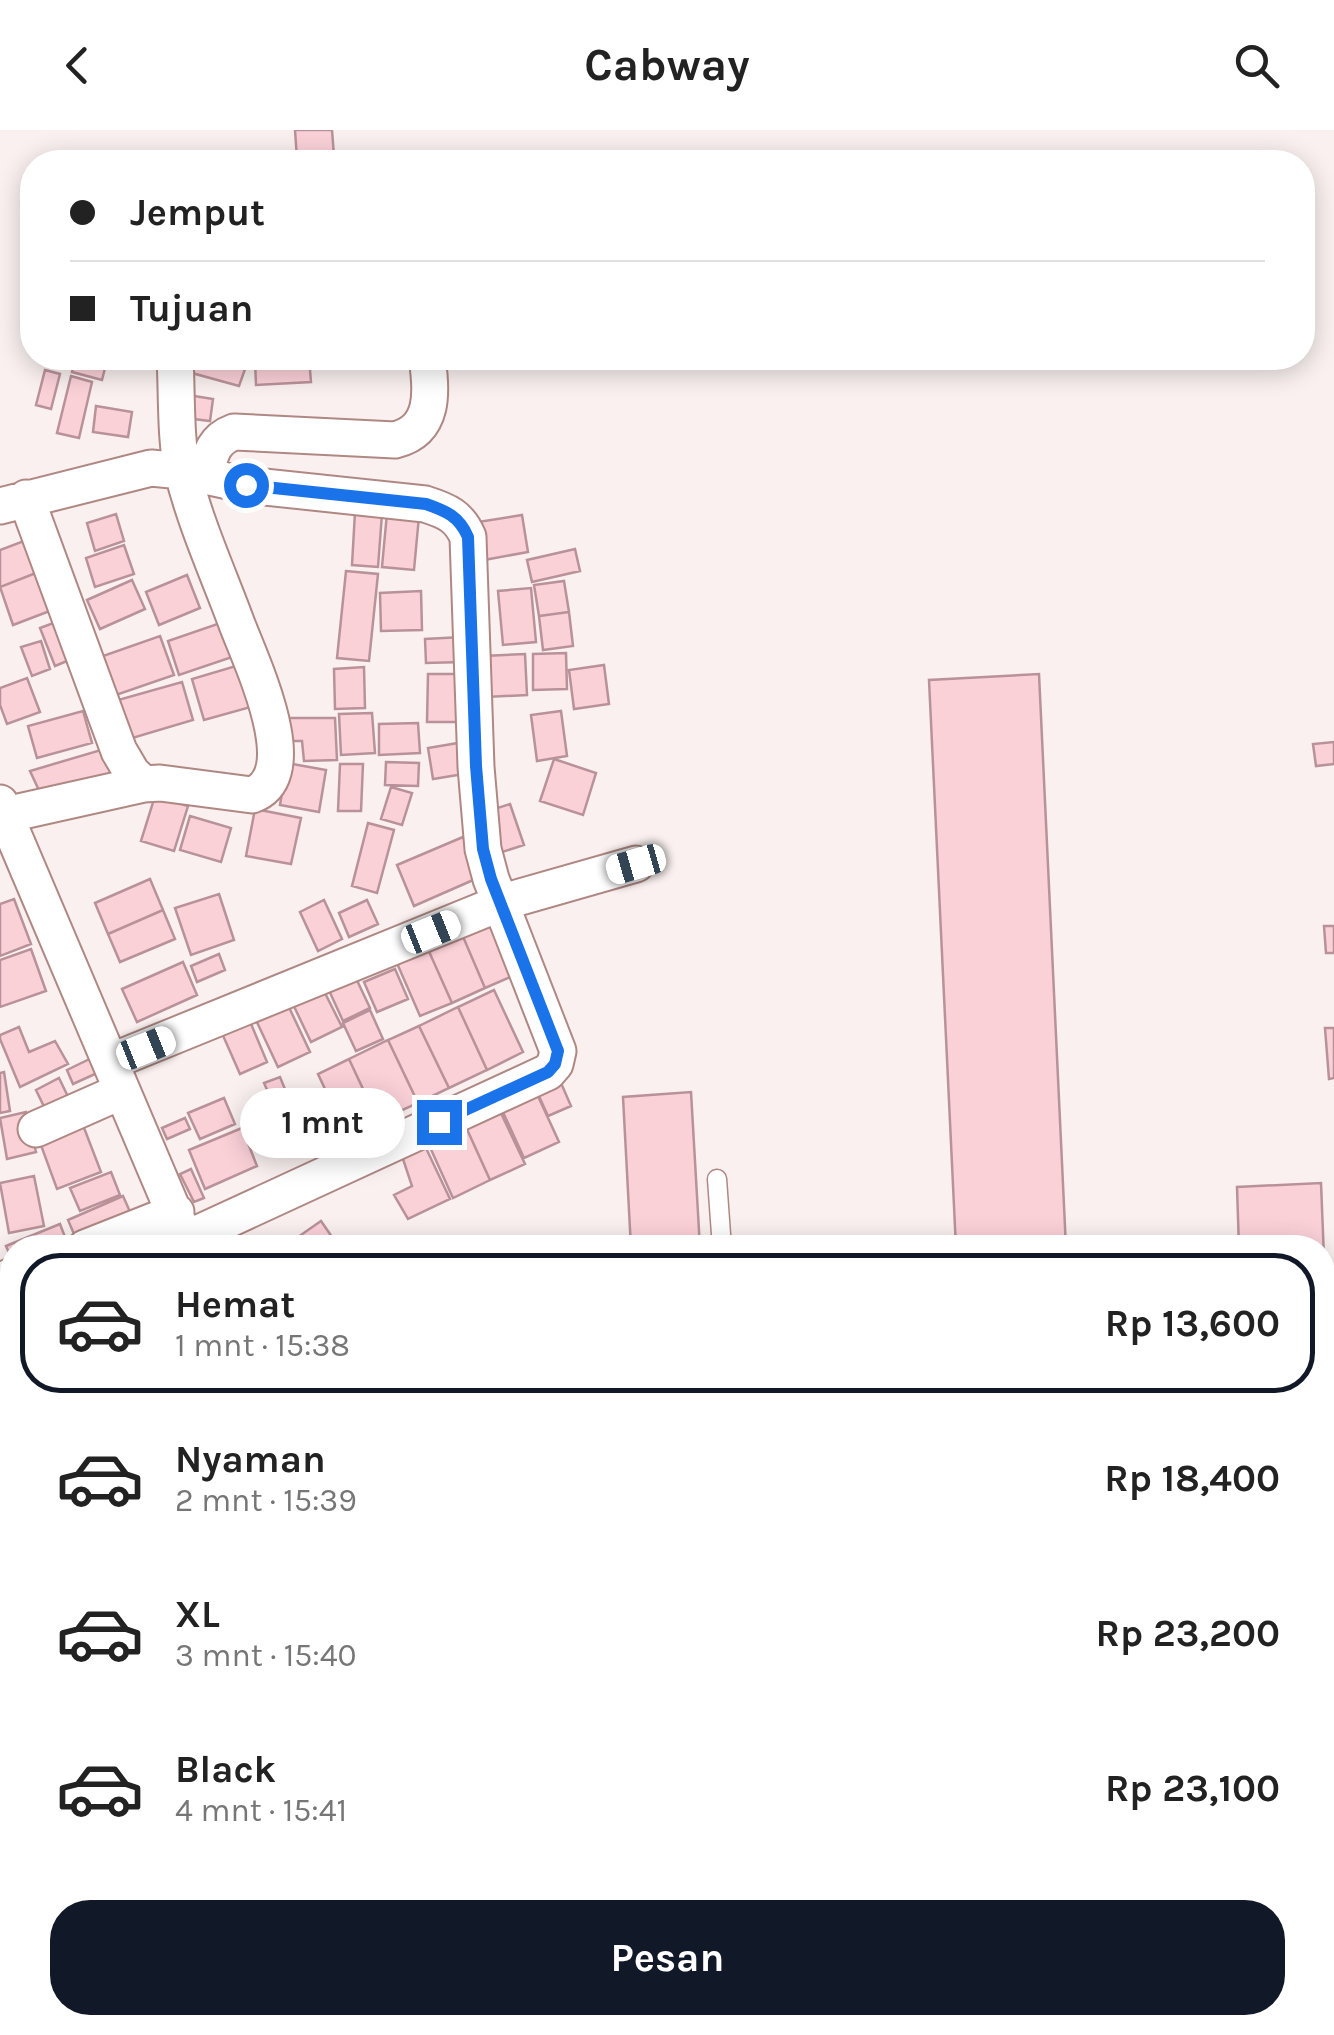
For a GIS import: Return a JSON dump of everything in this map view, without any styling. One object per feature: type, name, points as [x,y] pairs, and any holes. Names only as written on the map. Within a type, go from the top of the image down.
[{"type":"street","points":[[144,784],[119,751],[13,502],[151,468],[194,474],[426,504],[448,512],[462,522],[468,537],[476,766],[483,849],[558,1051],[552,1069],[184,1233],[3,809],[160,783],[252,795],[263,791],[274,771],[267,702],[194,474],[177,370]]},
{"type":"street","points":[[194,474],[220,438],[234,432],[395,440],[416,432],[432,390],[429,370]]},
{"type":"street","points":[[36,1129],[116,1077],[503,902],[636,864]]},
{"type":"lane","points":[[717,1179],[721,1235]]},
{"type":"building","points":[[295,130],[332,130],[334,150],[296,150]]},
{"type":"building","points":[[45,370],[60,374],[51,409],[36,405]]},
{"type":"building","points":[[73,370],[104,370],[102,380]]},
{"type":"building","points":[[181,370],[245,370],[239,386]]},
{"type":"building","points":[[255,370],[310,370],[311,382],[256,385]]},
{"type":"building","points":[[71,376],[92,382],[79,438],[57,433]]},
{"type":"building","points":[[188,395],[213,399],[210,421],[185,418]]},
{"type":"building","points":[[96,406],[132,412],[128,437],[93,432]]},
{"type":"building","points":[[355,512],[382,514],[378,567],[352,565]]},
{"type":"building","points":[[387,513],[419,516],[414,570],[382,567]]},
{"type":"building","points":[[116,514],[124,541],[95,551],[87,523]]},
{"type":"building","points":[[522,515],[528,552],[484,560],[478,522]]},
{"type":"building","points":[[29,539],[41,571],[0,587],[0,550]]},
{"type":"building","points":[[124,545],[134,574],[95,587],[86,558]]},
{"type":"building","points":[[575,549],[580,571],[532,582],[527,560]]},
{"type":"building","points":[[41,571],[55,609],[13,625],[0,587]]},
{"type":"building","points":[[346,571],[378,574],[369,661],[337,658]]},
{"type":"building","points":[[187,575],[200,608],[159,625],[146,592]]},
{"type":"building","points":[[132,580],[145,609],[100,629],[87,600]]},
{"type":"building","points":[[564,581],[569,612],[539,616],[534,585]]},
{"type":"building","points":[[531,588],[536,642],[503,645],[498,591]]},
{"type":"building","points":[[421,591],[422,630],[381,631],[380,593]]},
{"type":"building","points":[[569,612],[573,646],[543,650],[539,616]]},
{"type":"building","points":[[64,619],[79,656],[55,666],[40,628]]},
{"type":"building","points":[[229,620],[241,654],[179,675],[168,641]]},
{"type":"building","points":[[160,636],[174,675],[116,695],[103,656]]},
{"type":"building","points":[[462,637],[462,662],[426,663],[425,639]]},
{"type":"building","points":[[41,641],[50,669],[32,676],[21,647]]},
{"type":"building","points":[[566,653],[567,689],[533,690],[533,654]]},
{"type":"building","points":[[525,654],[527,695],[486,697],[483,656]]},
{"type":"building","points":[[246,663],[258,705],[204,720],[192,679]]},
{"type":"building","points":[[604,665],[609,704],[574,709],[569,670]]},
{"type":"building","points":[[364,667],[365,708],[335,709],[334,669]]},
{"type":"building","points":[[428,674],[466,674],[467,722],[427,722]]},
{"type":"building","points":[[1039,674],[1065,1235],[955,1235],[929,680]]},
{"type":"building","points":[[27,678],[40,712],[7,724],[0,705],[0,688]]},
{"type":"building","points":[[182,682],[193,720],[129,739],[118,700]]},
{"type":"building","points":[[83,711],[92,743],[37,758],[28,726]]},
{"type":"building","points":[[561,711],[567,756],[537,761],[531,715]]},
{"type":"building","points":[[372,713],[375,753],[341,755],[339,714]]},
{"type":"building","points":[[283,718],[335,718],[337,760],[304,761],[302,741],[282,741]]},
{"type":"building","points":[[418,723],[420,753],[379,755],[379,724]]},
{"type":"building","points":[[464,742],[470,773],[433,779],[428,748]]},
{"type":"building","points":[[1334,742],[1334,764],[1316,766],[1313,744]]},
{"type":"building","points":[[111,747],[116,781],[43,799],[30,771]]},
{"type":"building","points":[[554,759],[596,773],[583,815],[540,801]]},
{"type":"building","points":[[386,762],[419,763],[418,786],[385,785]]},
{"type":"building","points":[[287,763],[326,770],[319,812],[280,805]]},
{"type":"building","points":[[340,764],[363,764],[361,811],[338,811]]},
{"type":"building","points":[[391,787],[412,793],[402,825],[381,819]]},
{"type":"building","points":[[155,796],[188,806],[174,851],[141,841]]},
{"type":"building","points":[[510,804],[524,845],[499,853],[485,812]]},
{"type":"building","points":[[255,809],[301,818],[291,864],[246,856]]},
{"type":"building","points":[[190,816],[231,828],[221,862],[180,850]]},
{"type":"building","points":[[368,823],[394,830],[377,893],[352,886]]},
{"type":"building","points":[[463,837],[480,877],[414,906],[397,865]]},
{"type":"building","points":[[150,879],[163,910],[108,934],[95,903]]},
{"type":"building","points":[[219,894],[234,940],[191,955],[175,908]]},
{"type":"building","points":[[14,899],[31,944],[0,956],[0,904]]},
{"type":"building","points":[[324,900],[342,939],[318,951],[300,912]]},
{"type":"building","points":[[367,900],[378,924],[349,937],[339,913]]},
{"type":"building","points":[[163,910],[175,939],[120,962],[108,934]]},
{"type":"building","points":[[491,919],[515,975],[485,988],[461,932]]},
{"type":"building","points":[[1324,926],[1334,926],[1334,953],[1326,953]]},
{"type":"building","points":[[461,932],[485,988],[452,1003],[427,947]]},
{"type":"building","points":[[427,947],[452,1003],[420,1016],[396,961]]},
{"type":"building","points":[[31,949],[46,991],[0,1007],[0,960]]},
{"type":"building","points":[[219,954],[225,970],[197,982],[191,966]]},
{"type":"building","points":[[183,962],[197,995],[137,1022],[122,989]]},
{"type":"building","points":[[395,969],[408,999],[377,1012],[364,982]]},
{"type":"building","points":[[354,974],[370,1008],[343,1021],[327,986]]},
{"type":"building","points":[[320,983],[342,1027],[311,1042],[290,998]]},
{"type":"building","points":[[494,990],[523,1052],[487,1070],[458,1007]]},
{"type":"building","points":[[287,1003],[310,1052],[278,1067],[255,1018]]},
{"type":"building","points":[[458,1007],[487,1070],[449,1088],[419,1026]]},
{"type":"building","points":[[370,1010],[383,1039],[356,1051],[343,1023]]},
{"type":"building","points":[[249,1019],[267,1062],[240,1074],[221,1031]]},
{"type":"building","points":[[419,1026],[449,1088],[418,1103],[388,1040]]},
{"type":"building","points":[[19,1027],[29,1052],[55,1041],[68,1064],[20,1087],[0,1039],[0,1035]]},
{"type":"building","points":[[1325,1028],[1334,1028],[1334,1078],[1329,1079]]},
{"type":"building","points":[[388,1040],[418,1103],[378,1121],[349,1059]]},
{"type":"building","points":[[100,1054],[106,1069],[73,1084],[67,1070]]},
{"type":"building","points":[[349,1059],[378,1121],[347,1136],[318,1074]]},
{"type":"building","points":[[4,1072],[10,1111],[0,1113],[0,1073]]},
{"type":"building","points":[[280,1077],[287,1094],[272,1101],[264,1083]]},
{"type":"building","points":[[59,1078],[73,1107],[50,1119],[36,1090]]},
{"type":"building","points":[[561,1083],[571,1106],[548,1116],[538,1094]]},
{"type":"building","points":[[691,1092],[699,1235],[630,1235],[623,1097]]},
{"type":"building","points":[[537,1094],[559,1142],[524,1158],[502,1110]]},
{"type":"building","points":[[224,1098],[235,1124],[200,1139],[188,1113]]},
{"type":"building","points":[[500,1111],[525,1164],[490,1180],[466,1127]]},
{"type":"building","points":[[26,1112],[36,1152],[7,1159],[0,1118]]},
{"type":"building","points":[[185,1118],[190,1129],[167,1139],[162,1128]]},
{"type":"building","points":[[81,1120],[101,1172],[57,1189],[38,1137]]},
{"type":"building","points":[[466,1127],[490,1180],[453,1198],[429,1145]]},
{"type":"building","points":[[242,1128],[257,1166],[205,1189],[189,1150]]},
{"type":"building","points":[[425,1146],[450,1199],[408,1219],[394,1195],[412,1186],[403,1159]]},
{"type":"building","points":[[191,1169],[204,1198],[194,1202],[180,1174]]},
{"type":"building","points":[[111,1172],[120,1195],[80,1211],[70,1188]]},
{"type":"building","points":[[34,1176],[44,1226],[9,1233],[0,1183]]},
{"type":"building","points":[[1321,1183],[1323,1235],[1239,1235],[1237,1187]]},
{"type":"building","points":[[123,1196],[135,1223],[109,1235],[74,1235],[68,1220]]},
{"type":"building","points":[[321,1221],[331,1235],[301,1235]]},
{"type":"building","points":[[60,1224],[64,1235],[33,1235]]},
{"type":"route","points":[[246,485],[426,504],[462,522],[468,537],[476,766],[483,849],[558,1051],[548,1072],[439,1122]]}]
